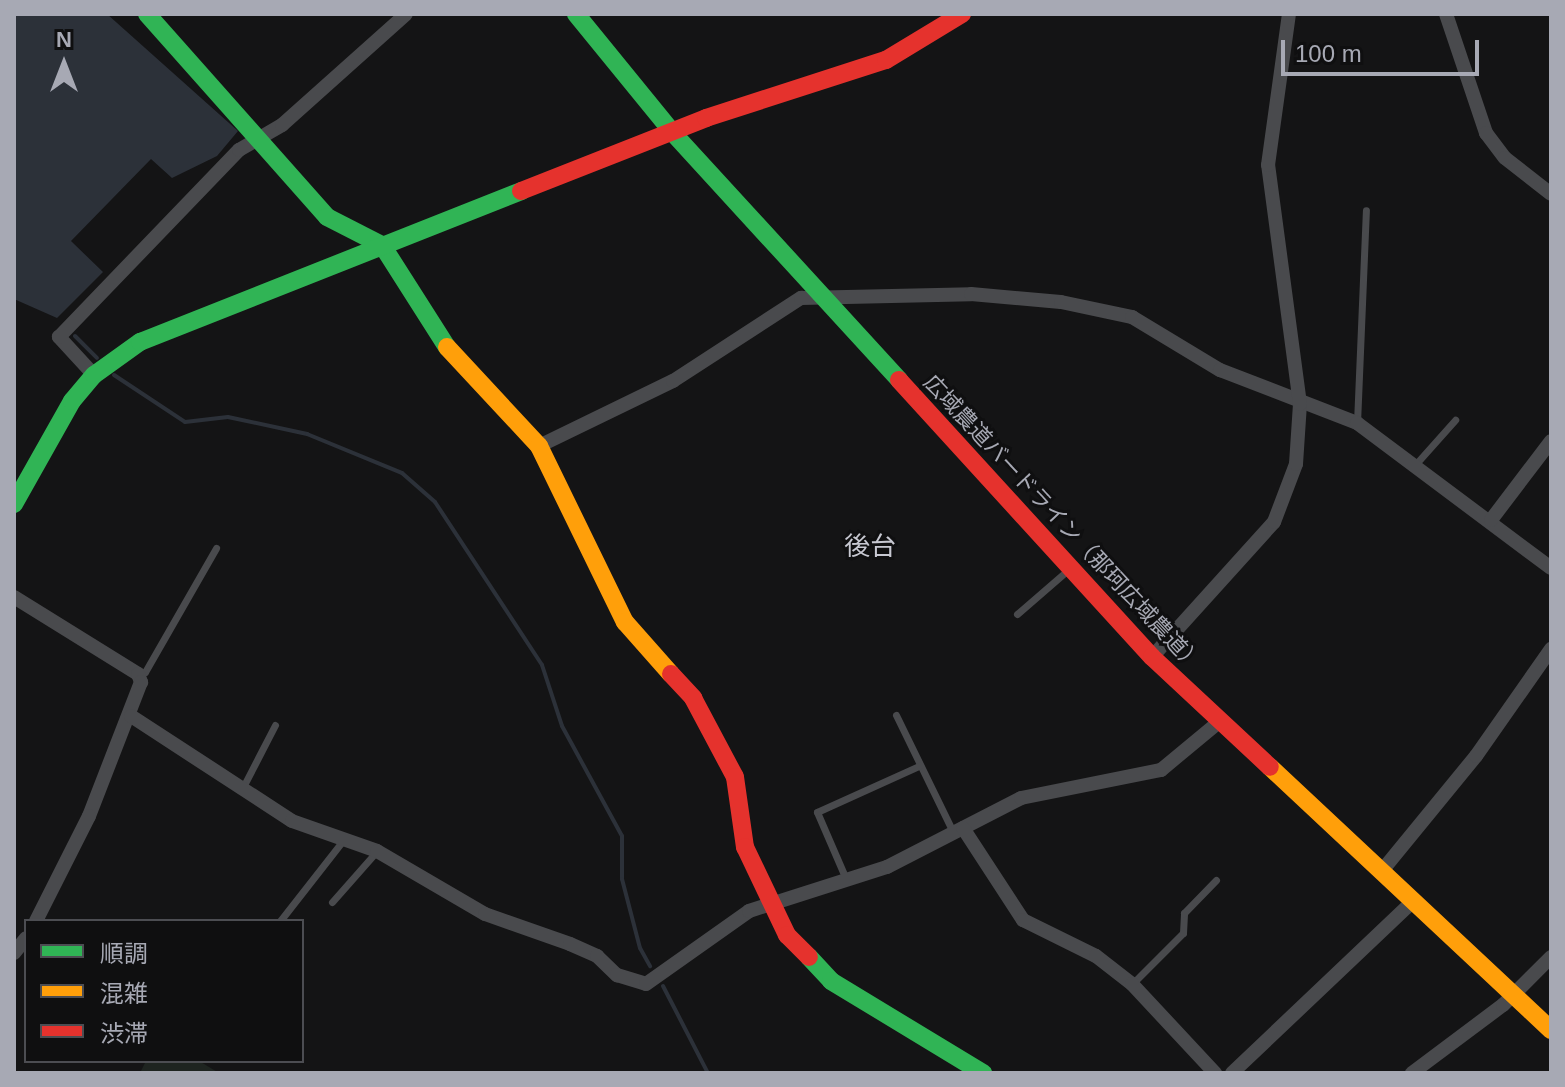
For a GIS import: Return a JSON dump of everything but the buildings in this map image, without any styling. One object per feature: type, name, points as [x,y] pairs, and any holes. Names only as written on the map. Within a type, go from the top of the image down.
[{"type":"street","points":[[147,14],[259,134],[327,217],[382,245],[446,346],[511,409],[539,446],[625,622],[693,698],[735,777],[745,847],[787,935],[831,981],[983,1073]]},
{"type":"street","points":[[94,375],[59,337],[259,134],[282,125],[406,14]]},
{"type":"street","name":"広域農道バードライン（那珂広域農道）","points":[[576,14],[673,133],[1152,657],[1515,993],[1551,1030]]},
{"type":"street","points":[[14,504],[47,436],[94,375],[178,323],[673,133],[886,60],[962,14]]},
{"type":"street","points":[[1152,657],[1274,522],[1296,464],[1300,404],[1268,165],[1289,14]]},
{"type":"street","points":[[1446,14],[1486,133],[1505,158],[1551,194]]},
{"type":"street","points":[[539,446],[673,381],[801,298],[971,294],[1109,311],[1152,326],[1220,370],[1300,404],[1357,423],[1491,520],[1551,568]]},
{"type":"street","points":[[1491,520],[1551,441]]},
{"type":"street","points":[[14,597],[138,674],[140,690],[131,716],[37,919]]},
{"type":"street","points":[[1381,872],[1476,756],[1551,649]]},
{"type":"street","points":[[131,716],[292,821],[377,851],[485,914],[597,956],[630,982],[646,984],[770,902],[847,881],[1045,790],[1161,770],[1220,721]]},
{"type":"street","points":[[958,831],[1023,920],[1096,956],[1132,984],[1215,1073]]},
{"type":"street","points":[[1232,1073],[1413,901]]},
{"type":"street","points":[[1412,1073],[1515,993],[1551,957]]},
{"type":"lane","points":[[1357,423],[1366,210]]},
{"type":"lane","points":[[1414,466],[1455,420]]},
{"type":"lane","points":[[138,674],[145,672],[216,548]]},
{"type":"lane","points":[[1017,614],[1069,569]]},
{"type":"lane","points":[[896,715],[919,766],[958,831]]},
{"type":"lane","points":[[241,790],[275,725]]},
{"type":"lane","points":[[847,881],[817,812],[919,766]]},
{"type":"lane","points":[[282,919],[344,839]]},
{"type":"lane","points":[[332,902],[377,851]]},
{"type":"lane","points":[[1132,984],[1183,933],[1184,913],[1216,880]]},
{"type":"shaded area","points":[[14,14],[107,14],[238,131],[217,156],[172,178],[151,159],[71,241],[103,272],[57,318],[14,299]]},
{"type":"shaded area","points":[[145,1063],[202,1063],[219,1073],[140,1073]]},
{"type":"waterway","points":[[75,336],[97,358]]},
{"type":"waterway","points":[[114,375],[185,422],[228,417],[307,434],[402,473],[435,502],[542,665],[562,726],[622,836],[622,879],[640,948],[650,966]]},
{"type":"waterway","points":[[663,986],[708,1073]]},
{"type":"traffic: fast","points":[[147,14],[327,217],[382,245],[447,347]]},
{"type":"traffic: fast","points":[[576,14],[673,133],[899,380]]},
{"type":"traffic: fast","points":[[14,504],[72,401],[94,375],[140,342],[521,191]]},
{"type":"traffic: fast","points":[[809,957],[831,981],[983,1073]]},
{"type":"traffic: slow","points":[[447,347],[539,446],[625,622],[671,674]]},
{"type":"traffic: slow","points":[[1270,767],[1551,1030]]},
{"type":"traffic: jam","points":[[521,191],[706,118],[886,60],[962,14]]},
{"type":"traffic: jam","points":[[899,380],[1152,657],[1270,767]]},
{"type":"traffic: jam","points":[[671,674],[693,698],[735,777],[745,847],[787,935],[809,957]]},
{"type":"district","name":"後台","points":[[870,547]]}]
